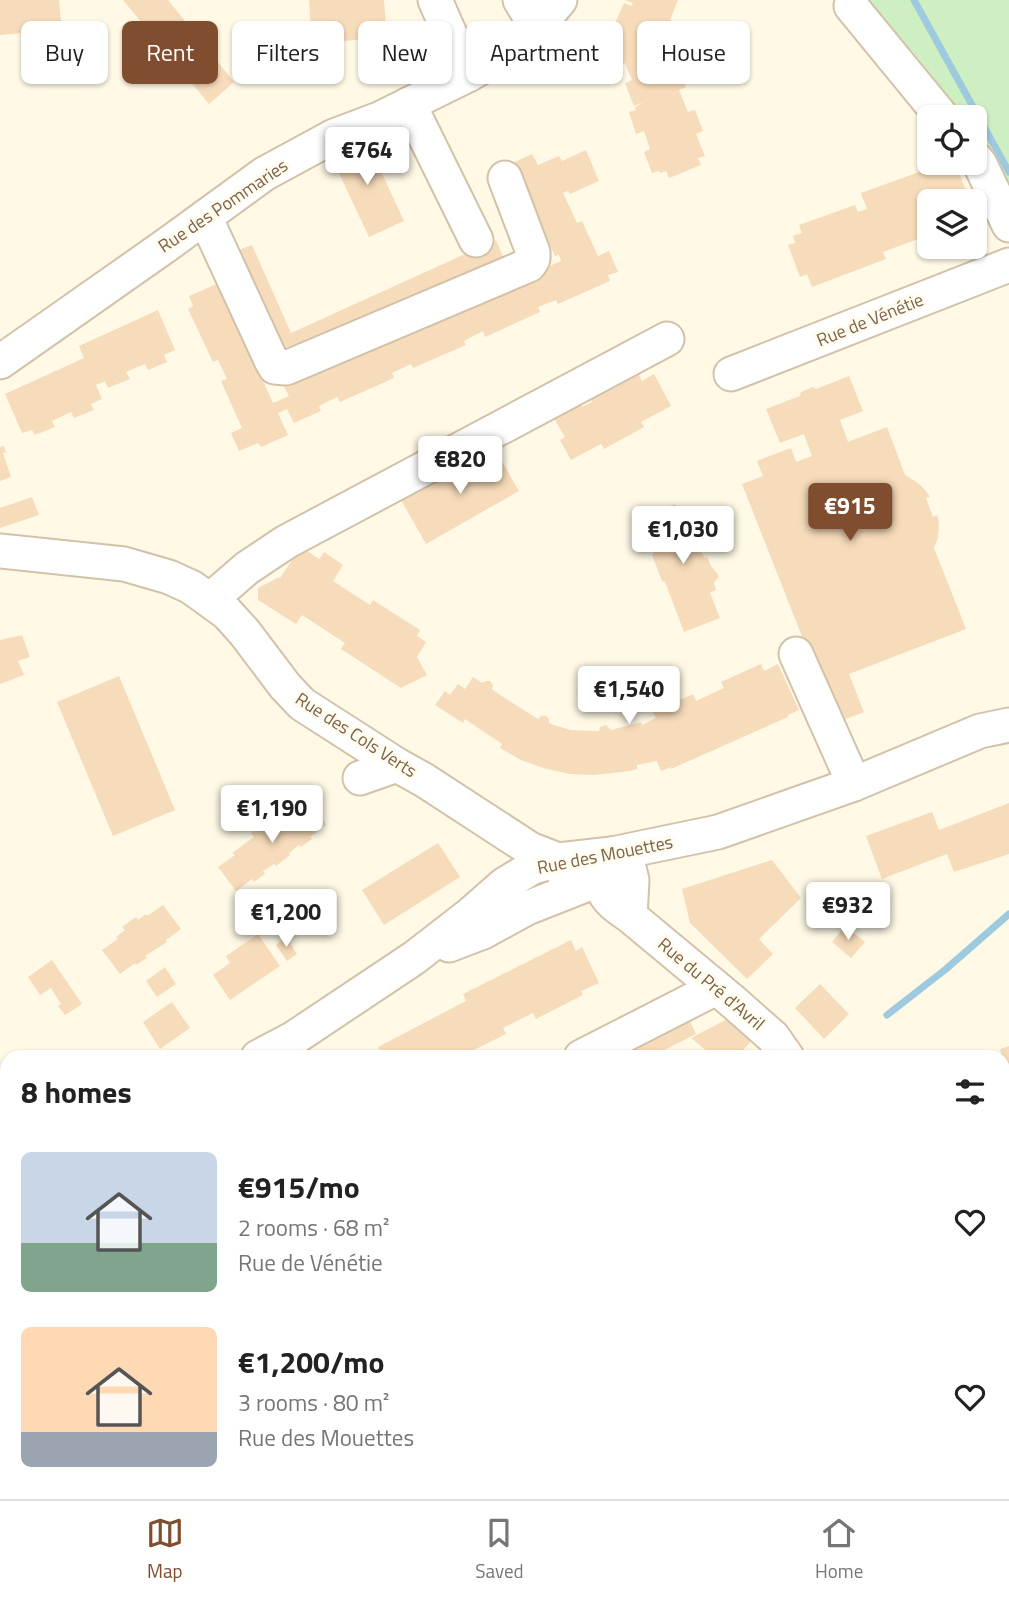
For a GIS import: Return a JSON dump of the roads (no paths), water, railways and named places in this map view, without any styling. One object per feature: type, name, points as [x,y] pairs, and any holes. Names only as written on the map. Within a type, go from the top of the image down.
[{"type":"street","points":[[435,0],[466,70]]},
{"type":"street","points":[[851,6],[932,105]]},
{"type":"street","name":"Rue des Pommaries","points":[[0,362],[264,174],[334,136],[379,119],[466,76]]},
{"type":"street","points":[[409,104],[476,240]]},
{"type":"street","points":[[985,175],[1009,225]]},
{"type":"street","points":[[205,217],[271,360],[275,366],[286,368],[528,265],[533,259],[533,252],[505,178]]},
{"type":"street","name":"Rue de Vénétie","points":[[731,374],[1009,265]]},
{"type":"street","points":[[210,600],[247,568],[286,542],[667,339]]},
{"type":"street","name":"Rue des Cols Verts","points":[[0,551],[124,564],[191,587],[227,613],[285,687],[302,704],[530,849],[558,860]]},
{"type":"street","points":[[796,654],[854,784]]},
{"type":"street","name":"Rue des Mouettes","points":[[272,1050],[295,1038],[414,958],[505,884],[533,867],[558,860],[614,867],[649,862],[701,836],[854,784],[994,728],[1009,708]]},
{"type":"street","points":[[360,778],[397,765]]},
{"type":"street","points":[[496,827],[505,884],[527,908]]},
{"type":"street","points":[[558,860],[563,867],[567,892]]},
{"type":"street","name":"Rue des Mouettes","points":[[414,958],[483,932],[614,867]]},
{"type":"street","name":"Rue du Pré d'Avril","points":[[614,867],[632,880],[630,916],[773,1037],[782,1050]]},
{"type":"street","points":[[595,1050],[716,988]]},
{"type":"waterway","points":[[914,0],[1009,172]]},
{"type":"waterway","points":[[887,1015],[946,969],[1009,914]]}]
